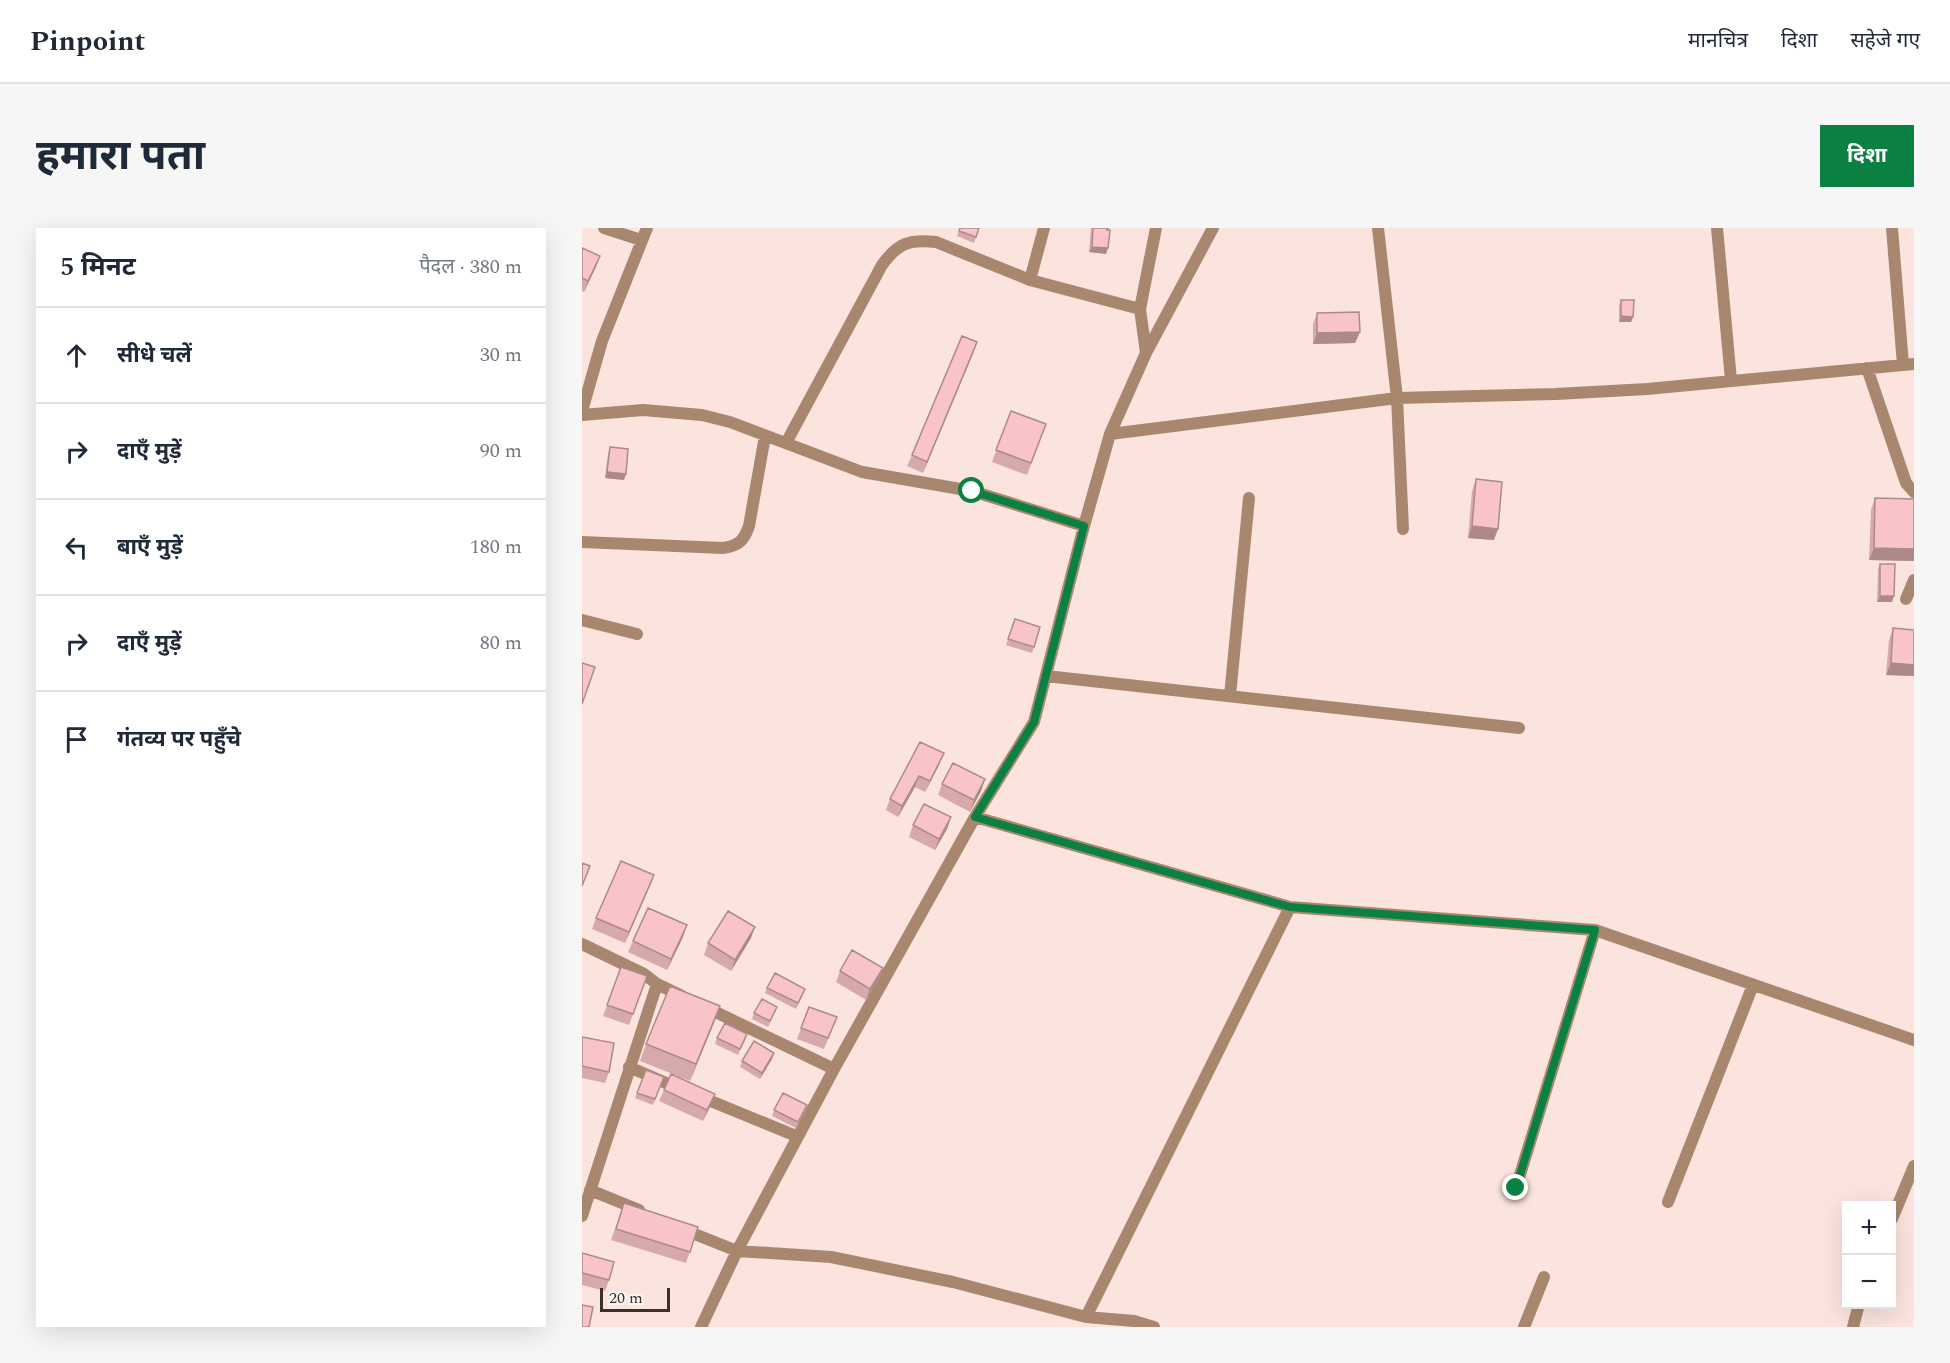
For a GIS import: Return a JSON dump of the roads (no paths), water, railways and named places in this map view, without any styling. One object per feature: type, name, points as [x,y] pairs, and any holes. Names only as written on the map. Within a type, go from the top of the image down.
[{"type":"street","points":[[604,228],[641,240]]},
{"type":"street","points":[[647,228],[602,341],[582,413],[643,410],[702,415],[730,422],[862,472],[972,491],[1084,526]]},
{"type":"street","points":[[1030,280],[1044,228]]},
{"type":"street","points":[[1146,353],[1140,309],[1156,228]]},
{"type":"street","points":[[701,1327],[736,1251],[796,1137],[975,817],[1034,722],[1110,434],[1146,353],[1213,228]]},
{"type":"street","points":[[1378,228],[1396,398],[1403,529]]},
{"type":"street","points":[[1717,228],[1731,380]]},
{"type":"street","points":[[1110,434],[1396,398],[1647,389],[1909,364],[1892,228]]},
{"type":"street","points":[[786,443],[882,265],[891,252],[904,243],[921,240],[936,242],[1030,280],[1140,309]]},
{"type":"street","points":[[1867,368],[1906,483],[1914,492]]},
{"type":"street","points":[[582,543],[723,548],[740,544],[749,526],[765,435]]},
{"type":"street","points":[[1230,696],[1250,498]]},
{"type":"street","points":[[1906,599],[1914,580]]},
{"type":"street","points":[[582,620],[637,634]]},
{"type":"street","points":[[1046,676],[1519,728]]},
{"type":"street","points":[[975,817],[1290,907],[1595,930],[1914,1040]]},
{"type":"street","points":[[1086,1317],[1290,907]]},
{"type":"street","points":[[1516,1188],[1595,930]]},
{"type":"street","points":[[582,944],[644,974],[657,984],[834,1069]]},
{"type":"street","points":[[582,1216],[657,984]]},
{"type":"street","points":[[1668,1202],[1753,986]]},
{"type":"street","points":[[629,1067],[796,1137]]},
{"type":"street","points":[[1896,1209],[1914,1166]]},
{"type":"street","points":[[590,1190],[653,1216]]},
{"type":"street","points":[[674,1225],[736,1251],[831,1257],[953,1282],[1086,1317],[1134,1321],[1154,1327]]},
{"type":"street","points":[[1524,1327],[1544,1277]]},
{"type":"street","points":[[1853,1327],[1858,1309]]}]
